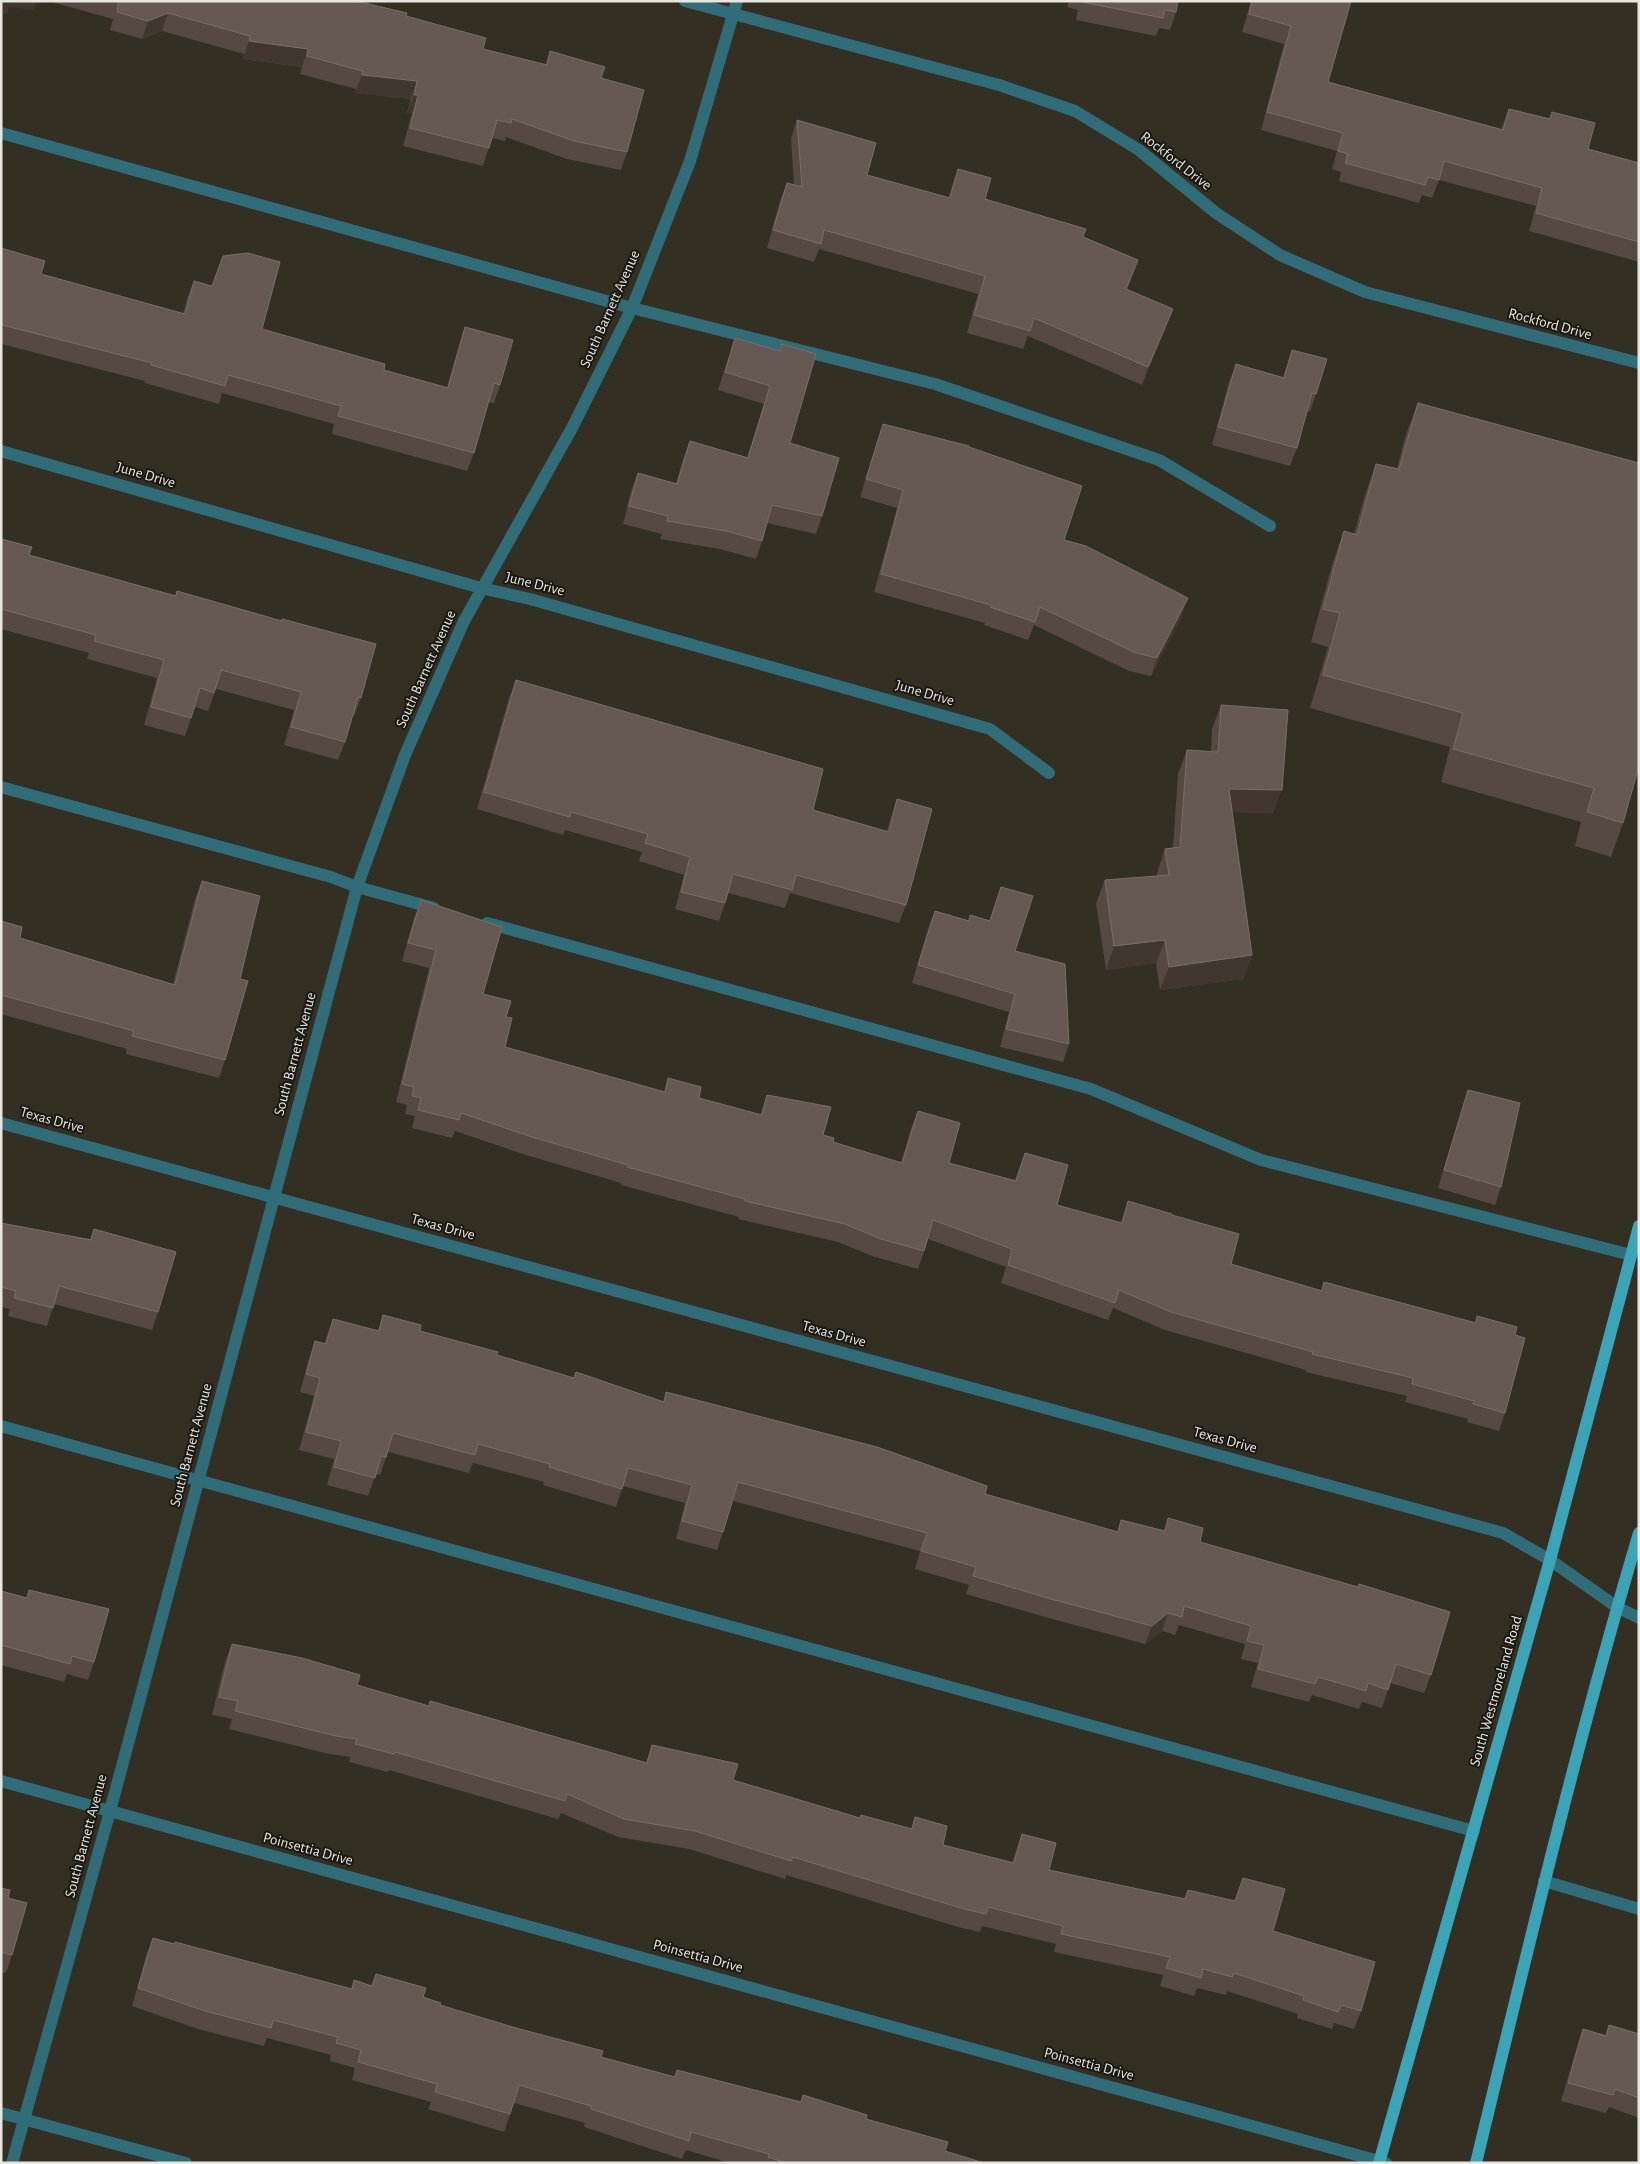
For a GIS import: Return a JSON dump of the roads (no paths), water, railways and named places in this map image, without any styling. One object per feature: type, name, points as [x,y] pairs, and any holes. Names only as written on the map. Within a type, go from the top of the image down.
[{"type":"main road","name":"South Westmoreland Road","points":[[1382,2162],[1550,1560],[1639,1226]]},
{"type":"main road","points":[[1476,2163],[1544,1881],[1617,1607],[1639,1533]]},
{"type":"street","name":"Rockford Drive","points":[[685,1],[999,85],[1075,111],[1139,150],[1216,213],[1280,255],[1365,292],[1639,364]]},
{"type":"street","name":"South Barnett Avenue","points":[[12,2163],[110,1811],[357,887],[405,755],[481,588],[572,428],[632,308],[690,161],[737,1]]},
{"type":"street","points":[[1,133],[632,308],[935,384],[1159,460],[1270,526]]},
{"type":"street","name":"June Drive","points":[[1,451],[481,588],[530,599],[990,729],[1049,773]]},
{"type":"street","points":[[1,787],[331,877],[357,887],[443,910]]},
{"type":"street","points":[[471,918],[1091,1089],[1261,1160],[1631,1255]]},
{"type":"street","name":"Texas Drive","points":[[1,1123],[1503,1533],[1550,1560],[1617,1607],[1639,1618]]},
{"type":"street","points":[[1,1426],[1474,1832]]},
{"type":"street","name":"Poinsettia Drive","points":[[1,1781],[1382,2162]]},
{"type":"street","points":[[1544,1881],[1639,1909]]},
{"type":"street","points":[[1,2113],[186,2163]]}]
